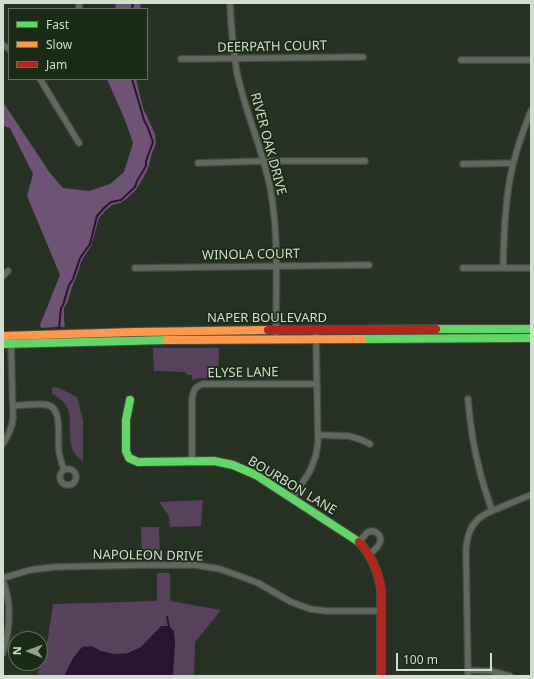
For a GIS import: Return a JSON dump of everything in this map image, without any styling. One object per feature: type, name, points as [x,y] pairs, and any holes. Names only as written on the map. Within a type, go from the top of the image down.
[{"type":"main road","name":"NAPER BOULEVARD","points":[[7,340],[96,332],[531,329]]},
{"type":"main road","name":"NAPER BOULEVARD","points":[[7,340],[531,338]]},
{"type":"main road","name":"BOURBON LANE","points":[[130,400],[125,423],[126,453],[134,461],[214,461],[233,465],[256,476],[359,542],[364,547],[375,567],[380,583],[380,676]]},
{"type":"street","name":"RIVER OAK DRIVE","points":[[230,3],[232,41],[235,59],[241,86],[270,188],[273,206],[276,230],[276,340]]},
{"type":"street","name":"DEERPATH COURT","points":[[181,59],[363,57]]},
{"type":"street","points":[[461,60],[531,60]]},
{"type":"street","points":[[41,80],[79,143]]},
{"type":"street","points":[[503,268],[505,217],[514,163],[531,111]]},
{"type":"street","points":[[198,163],[263,161],[365,161]]},
{"type":"street","points":[[463,164],[514,163]]},
{"type":"street","name":"WINOLA COURT","points":[[135,268],[368,265]]},
{"type":"street","points":[[463,268],[531,268]]},
{"type":"street","points":[[3,276],[8,272]]},
{"type":"street","points":[[292,499],[314,463],[318,442],[316,330]]},
{"type":"street","points":[[3,444],[12,426],[13,406],[7,340]]},
{"type":"street","name":"ELYSE LANE","points":[[192,461],[192,399],[194,390],[198,386],[203,384],[318,384]]},
{"type":"street","points":[[468,399],[471,429],[478,464],[483,485],[492,511]]},
{"type":"street","points":[[13,406],[46,405],[55,410],[59,451],[64,470]]},
{"type":"street","points":[[318,435],[349,436],[370,444]]},
{"type":"street","points":[[510,676],[491,671],[468,673],[466,545],[468,535],[472,528],[485,514],[531,495]]},
{"type":"street","points":[[359,542],[367,533],[371,531],[379,534],[381,542],[369,554]]},
{"type":"street","name":"NAPOLEON DRIVE","points":[[3,579],[30,570],[54,567],[195,565],[220,569],[245,578],[258,583],[291,602],[310,609],[327,612],[381,611]]},
{"type":"street","points":[[3,579],[8,600],[10,624],[3,653]]},
{"type":"shaded area","points":[[116,3],[141,3],[140,8],[115,8]]},
{"type":"shaded area","points":[[107,80],[136,80],[143,108],[155,134],[156,143],[147,171],[136,190],[125,200],[112,205],[99,218],[91,246],[82,260],[68,301],[64,308],[65,327],[56,326],[41,328],[40,325],[60,275],[27,196],[33,174],[10,128],[3,126],[3,102],[50,173],[63,188],[89,191],[110,184],[124,172],[133,143],[125,120]]},
{"type":"shaded area","points":[[153,348],[219,348],[218,378],[199,378],[192,380],[192,375],[188,375],[185,372],[154,371]]},
{"type":"shaded area","points":[[55,387],[77,397],[83,420],[83,462],[72,447],[70,440],[70,416],[66,406],[59,398],[52,394],[52,388]]},
{"type":"shaded area","points":[[203,500],[201,526],[170,527],[169,516],[159,502]]},
{"type":"shaded area","points":[[141,527],[159,527],[160,556],[142,556]]},
{"type":"shaded area","points":[[157,573],[170,573],[170,601],[221,610],[195,642],[194,676],[37,676],[38,671],[48,671],[48,638],[53,604],[157,601]]},
{"type":"shaded area","points":[[161,626],[169,626],[174,631],[175,643],[173,676],[64,676],[73,658],[82,647],[92,646],[101,651],[114,654],[128,653],[141,647]]},
{"type":"waterway","points":[[132,8],[133,3]]},
{"type":"waterway","points":[[59,328],[61,308],[80,258],[90,244],[97,216],[111,202],[121,200],[135,187],[146,166],[146,161],[153,142],[144,120],[132,80]]},
{"type":"waterway","points":[[167,617],[169,626]]},
{"type":"traffic: fast","points":[[436,329],[531,329]]},
{"type":"traffic: fast","points":[[362,339],[531,338]]},
{"type":"traffic: fast","points":[[3,344],[167,340]]},
{"type":"traffic: fast","points":[[130,400],[126,420],[126,451],[129,458],[138,462],[214,461],[233,465],[256,475],[359,542]]},
{"type":"traffic: slow","points":[[3,336],[268,330]]},
{"type":"traffic: slow","points":[[167,340],[362,339]]},
{"type":"traffic: jam","points":[[268,330],[436,329]]},
{"type":"traffic: jam","points":[[359,542],[367,552],[373,564],[381,589],[381,676]]}]
